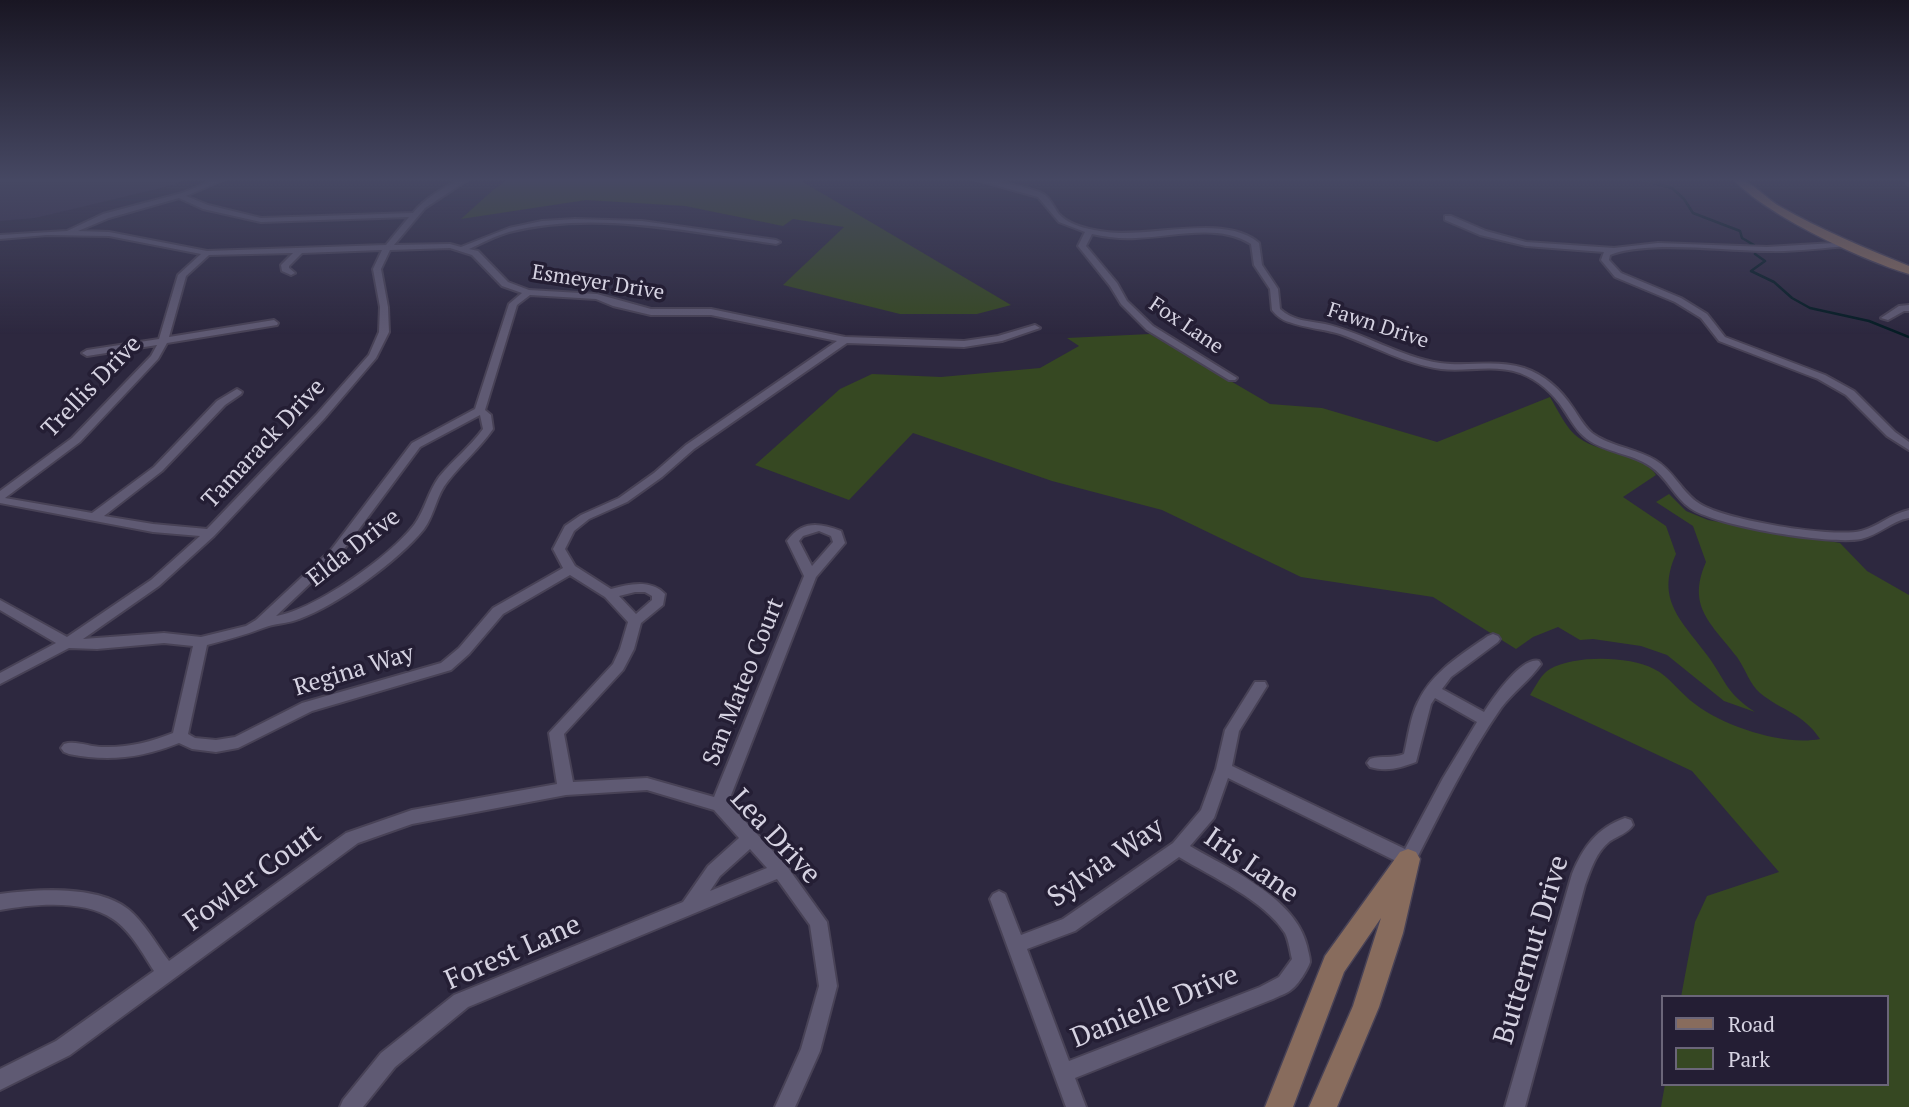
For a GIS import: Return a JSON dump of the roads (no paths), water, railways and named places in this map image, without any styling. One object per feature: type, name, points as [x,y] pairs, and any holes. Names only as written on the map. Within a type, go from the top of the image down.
[{"type":"street","points":[[69,233],[73,231]]},
{"type":"street","name":"Tamarack Drive","points":[[0,679],[67,642],[155,583],[211,533],[373,356],[384,332],[384,307],[377,269],[388,247],[401,231]]},
{"type":"street","points":[[0,237],[69,233],[141,239],[207,253],[388,247],[464,248],[507,231]]},
{"type":"street","points":[[686,231],[776,242]]},
{"type":"street","name":"Fawn Drive","points":[[1086,231],[1133,236],[1217,231],[1239,233],[1255,243],[1258,265],[1274,285],[1278,294],[1276,310],[1284,318],[1334,329],[1429,363],[1452,366],[1499,365],[1530,374],[1557,394],[1584,431],[1604,444],[1652,462],[1665,472],[1686,502],[1713,515],[1832,536],[1852,537],[1873,531],[1893,517],[1908,515]]},
{"type":"street","points":[[1478,231],[1526,244],[1612,250],[1637,247],[1769,249],[1848,244]]},
{"type":"street","points":[[1823,231],[1909,270]]},
{"type":"street","name":"Fox Lane","points":[[1089,232],[1082,246],[1114,285],[1124,302],[1150,328],[1232,378]]},
{"type":"street","name":"Esmeyer Drive","points":[[464,248],[475,253],[505,284],[528,292],[583,295],[651,312],[711,313],[845,340],[956,344],[999,339],[1035,328]]},
{"type":"street","points":[[291,273],[285,265],[300,250]]},
{"type":"street","points":[[1612,250],[1606,254],[1605,260],[1618,275],[1691,307],[1713,324],[1722,339],[1809,372],[1844,390],[1857,399],[1894,439],[1909,447]]},
{"type":"street","name":"Trellis Drive","points":[[0,498],[76,440],[155,357],[163,341],[182,275],[192,263],[207,253]]},
{"type":"street","name":"Elda Drive","points":[[261,623],[335,553],[416,445],[480,411],[513,304],[528,292]]},
{"type":"street","points":[[1885,318],[1902,308],[1909,308]]},
{"type":"street","points":[[87,353],[274,323]]},
{"type":"street","points":[[635,621],[610,594],[570,569],[559,549],[569,529],[585,517],[623,500],[690,447],[845,340]]},
{"type":"street","points":[[95,517],[158,469],[221,403],[237,392]]},
{"type":"street","name":"Elda Drive","points":[[67,642],[97,644],[164,638],[201,642],[236,634],[261,623],[294,616],[326,601],[418,529],[431,508],[438,487],[478,445],[488,429],[486,415],[480,411]]},
{"type":"street","points":[[0,498],[153,527],[211,533]]},
{"type":"street","name":"Regina Way","points":[[180,736],[192,743],[204,745],[237,742],[307,707],[446,667],[464,651],[498,611],[570,569]]},
{"type":"street","name":"San Mateo Court","points":[[719,805],[810,576]]},
{"type":"street","points":[[566,789],[556,733],[618,667],[627,649],[635,621],[658,602],[659,594],[650,588],[636,587],[610,594]]},
{"type":"street","points":[[0,604],[67,642]]},
{"type":"street","points":[[1375,762],[1395,764],[1411,758],[1423,703],[1446,673],[1493,639]]},
{"type":"street","points":[[69,748],[96,754],[132,753],[180,736],[201,642]]},
{"type":"street","points":[[1279,1107],[1334,965],[1408,859],[1486,720],[1508,688],[1534,664]]},
{"type":"street","name":"Sylvia Way","points":[[1016,945],[1069,925],[1179,849],[1208,813],[1224,769],[1232,730],[1260,686]]},
{"type":"street","points":[[1433,690],[1486,720]]},
{"type":"street","points":[[1224,769],[1408,859]]},
{"type":"street","name":"Lea Drive","points":[[566,789],[647,783],[719,805],[780,870],[818,922],[828,986],[810,1051],[785,1107]]},
{"type":"street","name":"Fowler Court","points":[[0,1080],[63,1048],[352,838],[412,817],[566,789]]},
{"type":"street","name":"Butternut Drive","points":[[1515,1107],[1576,885],[1589,853],[1603,835],[1625,825]]},
{"type":"street","points":[[689,907],[715,871],[749,839]]},
{"type":"street","name":"Iris Lane","points":[[1179,849],[1264,902],[1291,926],[1297,939],[1301,961],[1286,983],[1266,993]]},
{"type":"street","points":[[1323,1107],[1367,1007],[1390,933],[1408,859]]},
{"type":"street","name":"Forest Lane","points":[[350,1107],[388,1060],[461,1001],[780,870]]},
{"type":"street","points":[[715,871],[716,883],[726,892]]},
{"type":"street","points":[[0,902],[30,896],[76,899],[121,914],[167,973]]},
{"type":"street","points":[[999,899],[1076,1107]]},
{"type":"street","name":"Danielle Drive","points":[[1064,1073],[1266,993]]},
{"type":"waterway","points":[[1739,231],[1742,238],[1754,245],[1748,246]]},
{"type":"waterway","points":[[1755,254],[1765,261],[1751,271],[1774,282],[1792,298],[1810,308],[1869,321],[1909,337]]}]
